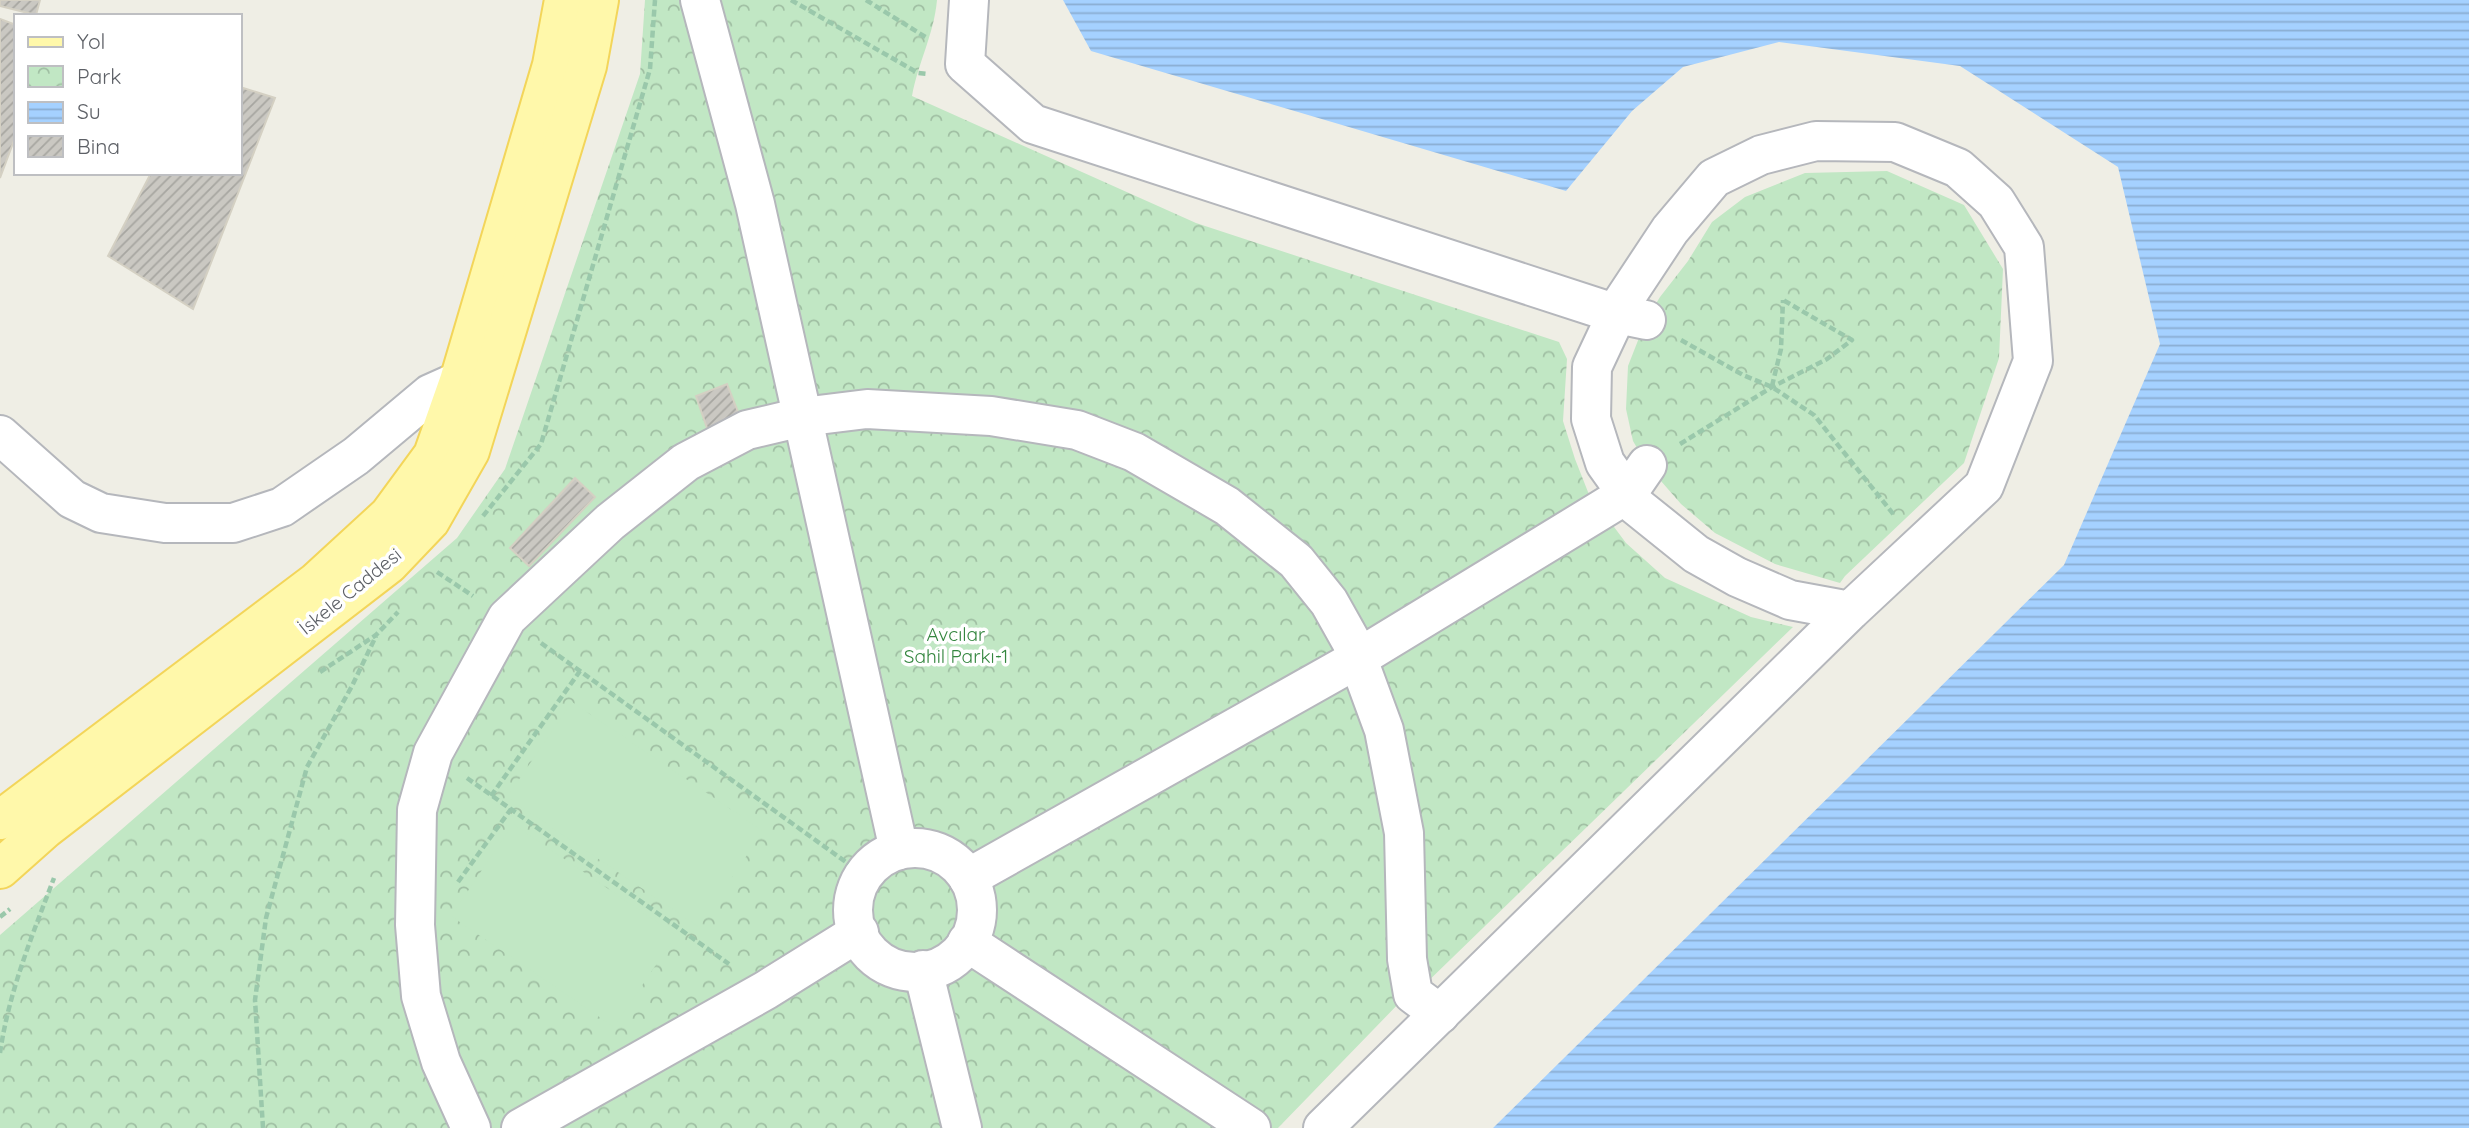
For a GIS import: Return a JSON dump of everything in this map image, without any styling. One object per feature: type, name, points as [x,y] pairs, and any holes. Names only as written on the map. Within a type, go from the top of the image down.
[{"type":"main road","name":"İskele Caddesi","points":[[0,869],[55,820],[389,564],[430,521],[470,451],[474,385],[552,65],[564,0]]},
{"type":"main road","name":"İskele Caddesi","points":[[0,820],[316,582],[389,515],[433,455],[474,385],[587,66],[599,0]]},
{"type":"street","points":[[700,0],[755,204],[900,850]]},
{"type":"street","points":[[969,0],[965,64],[1033,124],[1632,317]]},
{"type":"street","points":[[1324,1128],[1850,611],[1908,537],[1984,486],[2033,361],[2024,247],[1996,202],[1958,168],[1895,142],[1816,141],[1761,155],[1714,178],[1670,230],[1623,301],[1632,317]]},
{"type":"street","points":[[1632,317],[1592,367],[1591,419],[1605,463],[1637,480]]},
{"type":"street","points":[[0,435],[72,499],[101,513],[165,523],[233,523],[282,507],[356,456],[430,394],[474,385]]},
{"type":"street","points":[[471,1128],[441,1062],[421,996],[415,925],[417,810],[433,753],[507,618],[611,522],[686,462],[747,430],[803,417],[867,409],[991,416],[1077,430],[1134,452],[1227,506],[1296,562],[1329,603],[1352,643],[1384,730],[1404,833],[1407,959],[1413,994],[1440,1014]]},
{"type":"street","points":[[1637,480],[1635,505],[1696,554],[1737,577],[1790,600],[1850,611]]},
{"type":"street","points":[[968,878],[1358,657],[1637,480]]},
{"type":"street","points":[[930,849],[949,857],[964,871],[974,889],[977,908],[974,928],[967,942],[951,960],[931,970],[911,971],[891,967],[873,956],[860,939],[854,920],[854,899],[864,875],[890,852],[900,850],[930,849]]},
{"type":"street","points":[[521,1128],[766,990],[859,932]]},
{"type":"street","points":[[967,942],[1251,1128]]},
{"type":"street","points":[[923,970],[962,1128]]},
{"type":"path","points":[[791,0],[918,73],[944,75],[965,64],[866,0]]},
{"type":"path","points":[[1637,480],[1730,412],[1827,359],[1852,340],[1783,300],[1781,349],[1772,387]]},
{"type":"path","points":[[1632,317],[1743,375],[1772,387],[1814,415],[1908,537]]},
{"type":"path","points":[[436,571],[507,618],[864,875]]},
{"type":"path","points":[[262,1128],[255,1000],[265,918],[307,767],[352,687],[376,635]]},
{"type":"path","points":[[491,796],[580,671]]},
{"type":"path","points":[[433,753],[766,990]]},
{"type":"path","points":[[454,887],[511,809]]},
{"type":"path","points":[[0,1053],[6,1013],[29,942],[58,867]]},
{"type":"green space","name":"Avcılar Sahil Parkı-1","points":[[645,0],[937,0],[933,25],[912,96],[1196,223],[1559,342],[1567,359],[1563,421],[1575,459],[1588,492],[1626,543],[1665,578],[1751,617],[1793,627],[1419,990],[1404,998],[1278,1128],[0,1128],[0,935],[457,538],[505,469],[640,74]]},
{"type":"green space","points":[[1887,171],[1964,205],[2003,269],[1999,358],[1964,463],[1840,583],[1775,564],[1715,533],[1681,504],[1647,465],[1633,441],[1626,409],[1628,366],[1646,320],[1660,297],[1688,261],[1712,222],[1745,197],[1805,173]]},
{"type":"green space","points":[[572,702],[763,831],[699,927],[507,797]]},
{"type":"green space","points":[[513,824],[676,935],[614,1027],[451,916]]},
{"type":"water","points":[[1063,0],[2469,0],[2469,1128],[1493,1128],[2064,565],[2160,344],[2118,167],[1960,66],[1779,42],[1683,67],[1632,111],[1566,191],[1091,51]]},
{"type":"building","points":[[0,0],[40,0],[36,14],[0,6]]},
{"type":"building","points":[[0,19],[14,24],[14,140],[0,178]]},
{"type":"building","points":[[242,88],[275,98],[193,309],[108,256],[150,175],[242,175]]},
{"type":"building","points":[[727,384],[740,417],[708,431],[696,396]]},
{"type":"building","points":[[575,478],[595,497],[529,566],[510,548]]}]
